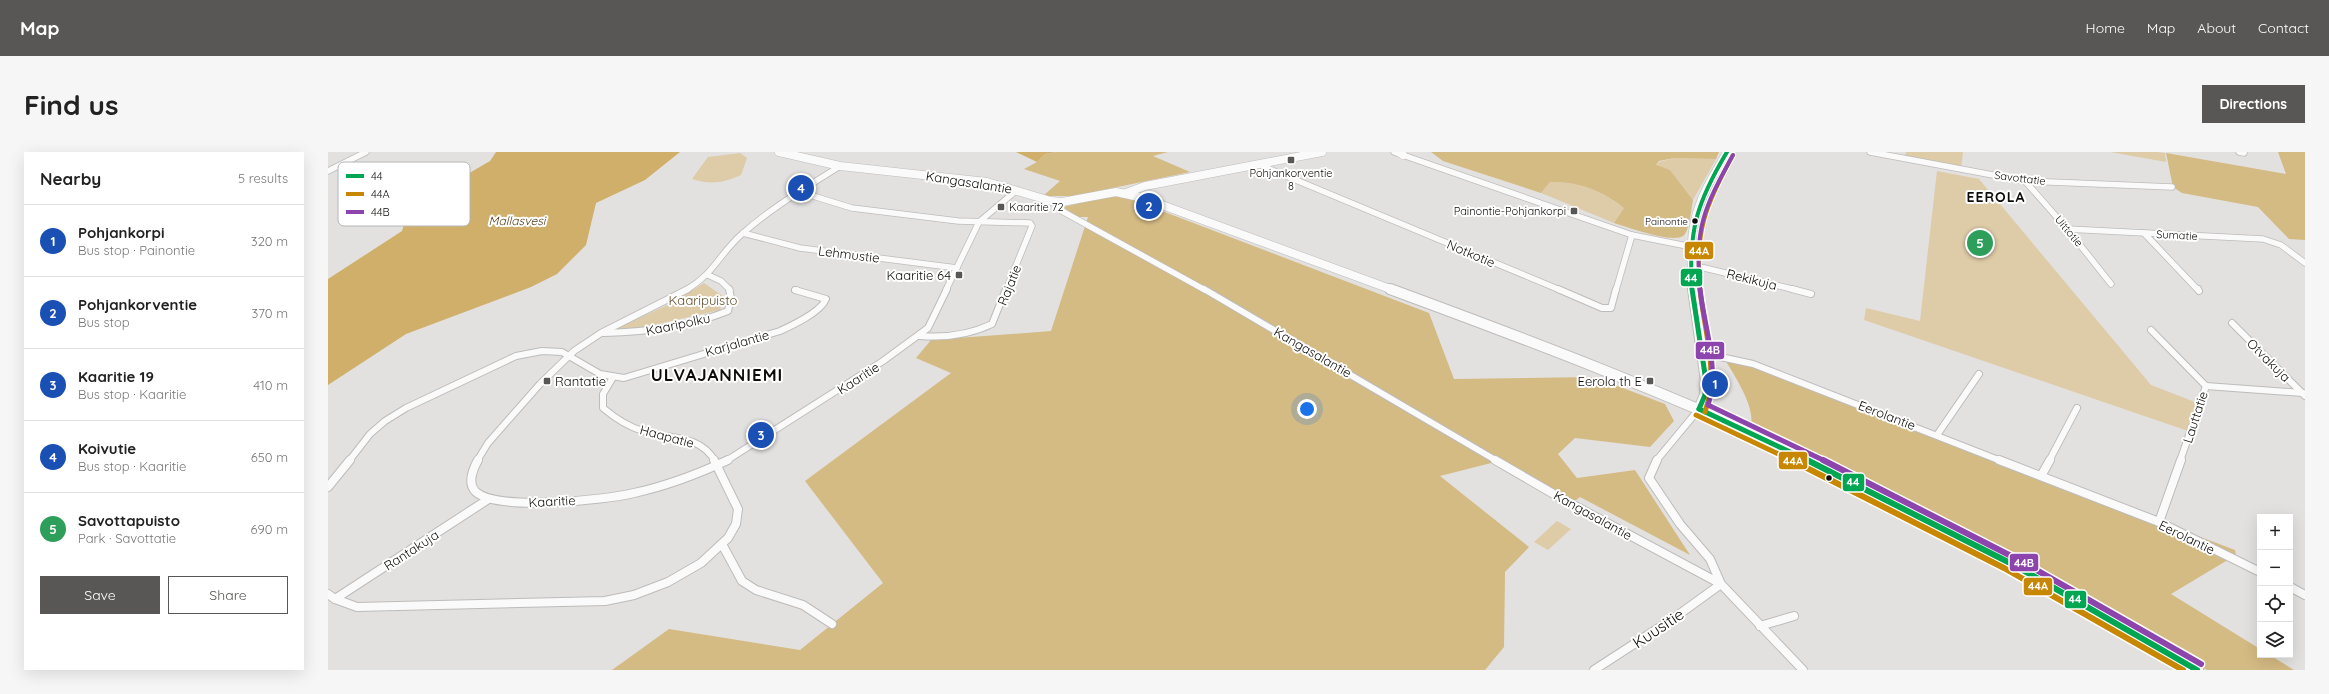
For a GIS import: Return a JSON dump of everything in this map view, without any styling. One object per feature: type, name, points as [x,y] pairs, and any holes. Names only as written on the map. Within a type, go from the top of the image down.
[{"type":"main road","name":"Kangasalantie","points":[[779,152],[840,166],[986,182],[1051,201],[1062,202]]},
{"type":"main road","points":[[1126,193],[1145,186],[1322,152]]},
{"type":"main road","points":[[1700,409],[1705,395],[1692,265],[1692,247],[1697,210],[1727,152]]},
{"type":"main road","points":[[1062,202],[1116,192],[1143,198],[1619,375],[1700,409],[1804,456],[1940,524],[2088,605],[2197,670]]},
{"type":"street","points":[[348,162],[366,152]]},
{"type":"street","points":[[1394,152],[1401,153],[1632,235],[1692,247]]},
{"type":"street","name":"Savottatie","points":[[1870,152],[2024,181],[2172,186]]},
{"type":"street","name":"Notkotie","points":[[1260,165],[1602,308],[1611,308],[1632,235]]},
{"type":"street","points":[[487,500],[478,495],[470,482],[472,469],[483,449],[546,376],[568,354],[602,332],[695,285],[708,275],[743,233],[800,192],[840,166]]},
{"type":"street","points":[[328,171],[338,167]]},
{"type":"street","name":"Uittotie","points":[[2024,181],[2068,229],[2111,284]]},
{"type":"street","name":"Kaaritie","points":[[487,500],[508,503],[618,496],[645,490],[717,466],[738,455],[920,336],[932,322],[980,222],[1017,190]]},
{"type":"street","points":[[800,192],[852,208],[980,222]]},
{"type":"street","name":"Kangasalantie","points":[[1062,202],[1058,207],[1060,210],[1204,290],[1564,500],[1721,584],[1803,670]]},
{"type":"street","name":"Rajatie","points":[[920,336],[934,337],[967,332],[985,328],[992,324],[1032,226],[1027,222],[980,222]]},
{"type":"street","name":"Sumatie","points":[[2068,229],[2263,239],[2275,241],[2286,246],[2305,263]]},
{"type":"street","name":"Lehmustie","points":[[743,233],[800,248],[957,268]]},
{"type":"street","points":[[2144,233],[2199,291]]},
{"type":"street","name":"Rekikuja","points":[[1692,265],[1811,294]]},
{"type":"street","name":"Kaaripolku","points":[[602,332],[641,332],[686,325],[728,311],[732,297],[730,289],[708,275]]},
{"type":"street","name":"Karjalantie","points":[[612,379],[624,378],[780,331],[799,322],[824,304],[826,299],[820,296],[795,290]]},
{"type":"street","name":"Otvakuja","points":[[2232,324],[2304,394]]},
{"type":"street","name":"Lauttatie","points":[[2151,330],[2206,386],[2159,522]]},
{"type":"street","points":[[328,487],[370,434],[385,421],[406,408],[516,356],[534,351],[554,351],[568,354],[578,362],[612,379]]},
{"type":"street","name":"Eerolantie","points":[[1702,353],[1723,356],[1753,364],[2159,522],[2257,571]]},
{"type":"street","points":[[1937,435],[1979,374]]},
{"type":"street","name":"Haapatie","points":[[332,597],[357,607],[605,601],[637,595],[669,582],[691,570],[723,546],[737,519],[738,507],[714,457],[700,445],[685,438],[647,432],[613,417],[603,408],[602,394],[612,379]]},
{"type":"street","points":[[2206,386],[2304,394]]},
{"type":"street","points":[[2041,476],[2077,408]]},
{"type":"street","points":[[1700,409],[1690,422],[1659,453],[1652,466],[1649,478],[1680,524],[1710,559],[1721,584]]},
{"type":"street","name":"Rantakuja","points":[[332,597],[487,500]]},
{"type":"street","points":[[723,546],[742,581],[756,590],[803,605],[832,624]]},
{"type":"street","name":"Kuusitie","points":[[1594,670],[1674,618],[1721,584]]},
{"type":"street","points":[[2293,589],[2305,595]]},
{"type":"street","points":[[1760,626],[1794,616]]},
{"type":"green space","points":[[1906,152],[1963,152],[1961,169],[1904,158]]},
{"type":"green space","points":[[2110,152],[2165,153],[2166,162]]},
{"type":"green space","points":[[740,153],[747,158],[741,175],[717,182],[705,182],[692,179],[708,157]]},
{"type":"green space","points":[[1674,158],[1716,159],[1693,200],[1670,170],[1656,166],[1659,162]]},
{"type":"green space","points":[[1937,171],[1979,179],[2151,385],[2200,404],[2191,432],[1864,320],[1866,308],[1920,321]]},
{"type":"green space","points":[[1550,182],[1570,183],[1590,188],[1608,197],[1624,208],[1614,223],[1541,193]]},
{"type":"green space","name":"Kaaripuisto","points":[[704,283],[724,297],[720,310],[632,330],[613,330],[672,303]]},
{"type":"green space","points":[[1557,521],[1571,529],[1548,550],[1534,542]]},
{"type":"shaded area","points":[[1057,152],[1168,152],[1153,156],[1190,172],[1074,196],[1043,196],[1060,181],[1024,169],[1037,162],[1045,154]]},
{"type":"shaded area","points":[[1431,152],[1719,152],[1716,159],[1674,158],[1659,161],[1656,165],[1670,170],[1693,200],[1687,231],[1680,237],[1673,238],[1663,237],[1614,223],[1624,208],[1608,197],[1590,188],[1570,183],[1550,182],[1541,193],[1443,161]]},
{"type":"shaded area","points":[[2278,152],[2305,152],[2305,240],[2289,239],[2258,207],[2182,193],[2173,187],[2166,153],[2286,174]]},
{"type":"shaded area","points":[[1109,196],[1128,198],[1429,313],[1454,379],[1594,377],[1665,404],[1674,421],[1650,447],[1575,438],[1558,454],[1577,478],[1635,470],[1690,555],[1580,497],[1574,502],[1499,461],[1440,476],[1529,547],[1505,572],[1504,647],[1485,670],[612,670],[669,629],[800,650],[883,583],[805,481],[951,373],[916,358],[931,340],[1051,331],[1088,217],[1078,217],[1063,207]]},
{"type":"shaded area","points":[[1723,356],[2235,550],[2236,555],[2171,594],[2257,647],[2257,658],[2275,658],[2294,670],[2207,670],[2091,601],[1945,519],[1751,424],[1750,408],[1737,380]]},
{"type":"water","name":"Mallasvesi","points":[[496,152],[680,152],[645,180],[596,203],[586,245],[557,274],[531,287],[406,334],[328,385],[328,279],[402,231],[404,226],[470,226],[470,173],[490,161]]},
{"type":"water","points":[[1016,152],[1057,152],[1045,154],[1037,162]]},
{"type":"transit line","name":"44","points":[[1699,409],[1705,395],[1706,381],[1691,275],[1693,233],[1697,212],[1703,196],[1727,152]]},
{"type":"transit line","name":"44A","points":[[1705,412],[1709,400],[1712,376],[1700,285],[1700,234],[1709,203],[1717,184],[1733,155]]},
{"type":"transit line","name":"44B","points":[[1733,155],[1709,200],[1699,234],[1699,276],[1713,373],[1713,384],[1708,405],[1834,465],[2019,560],[2201,664]]},
{"type":"transit line","name":"44","points":[[1699,409],[1826,469],[1952,532],[2075,599],[2197,670]]},
{"type":"transit line","name":"44A","points":[[1696,415],[1882,504],[2064,601],[2183,670]]},
{"type":"place","name":"Pohjankorventie 8","points":[[1291,160]]},
{"type":"place","name":"Koivutie","points":[[801,188]]},
{"type":"place","name":"Pohjankorventie","points":[[1149,206]]},
{"type":"place","name":"Kaaritie 72","points":[[1001,207]]},
{"type":"place","name":"Painontie-Pohjankorpi","points":[[1574,211]]},
{"type":"place","name":"Painontie","points":[[1695,221]]},
{"type":"place","name":"Savottapuisto","points":[[1980,243]]},
{"type":"place","name":"Kaaritie 64","points":[[959,275]]},
{"type":"place","name":"Rantatie","points":[[547,381]]},
{"type":"place","name":"Eerola th E","points":[[1650,381]]},
{"type":"place","name":"Pohjankorpi","points":[[1715,384]]},
{"type":"place","name":"Kaaritie 19","points":[[761,435]]},
{"type":"district","name":"EEROLA","points":[[1996,197]]},
{"type":"district","name":"ULVAJANNIEMI","points":[[717,375]]}]
